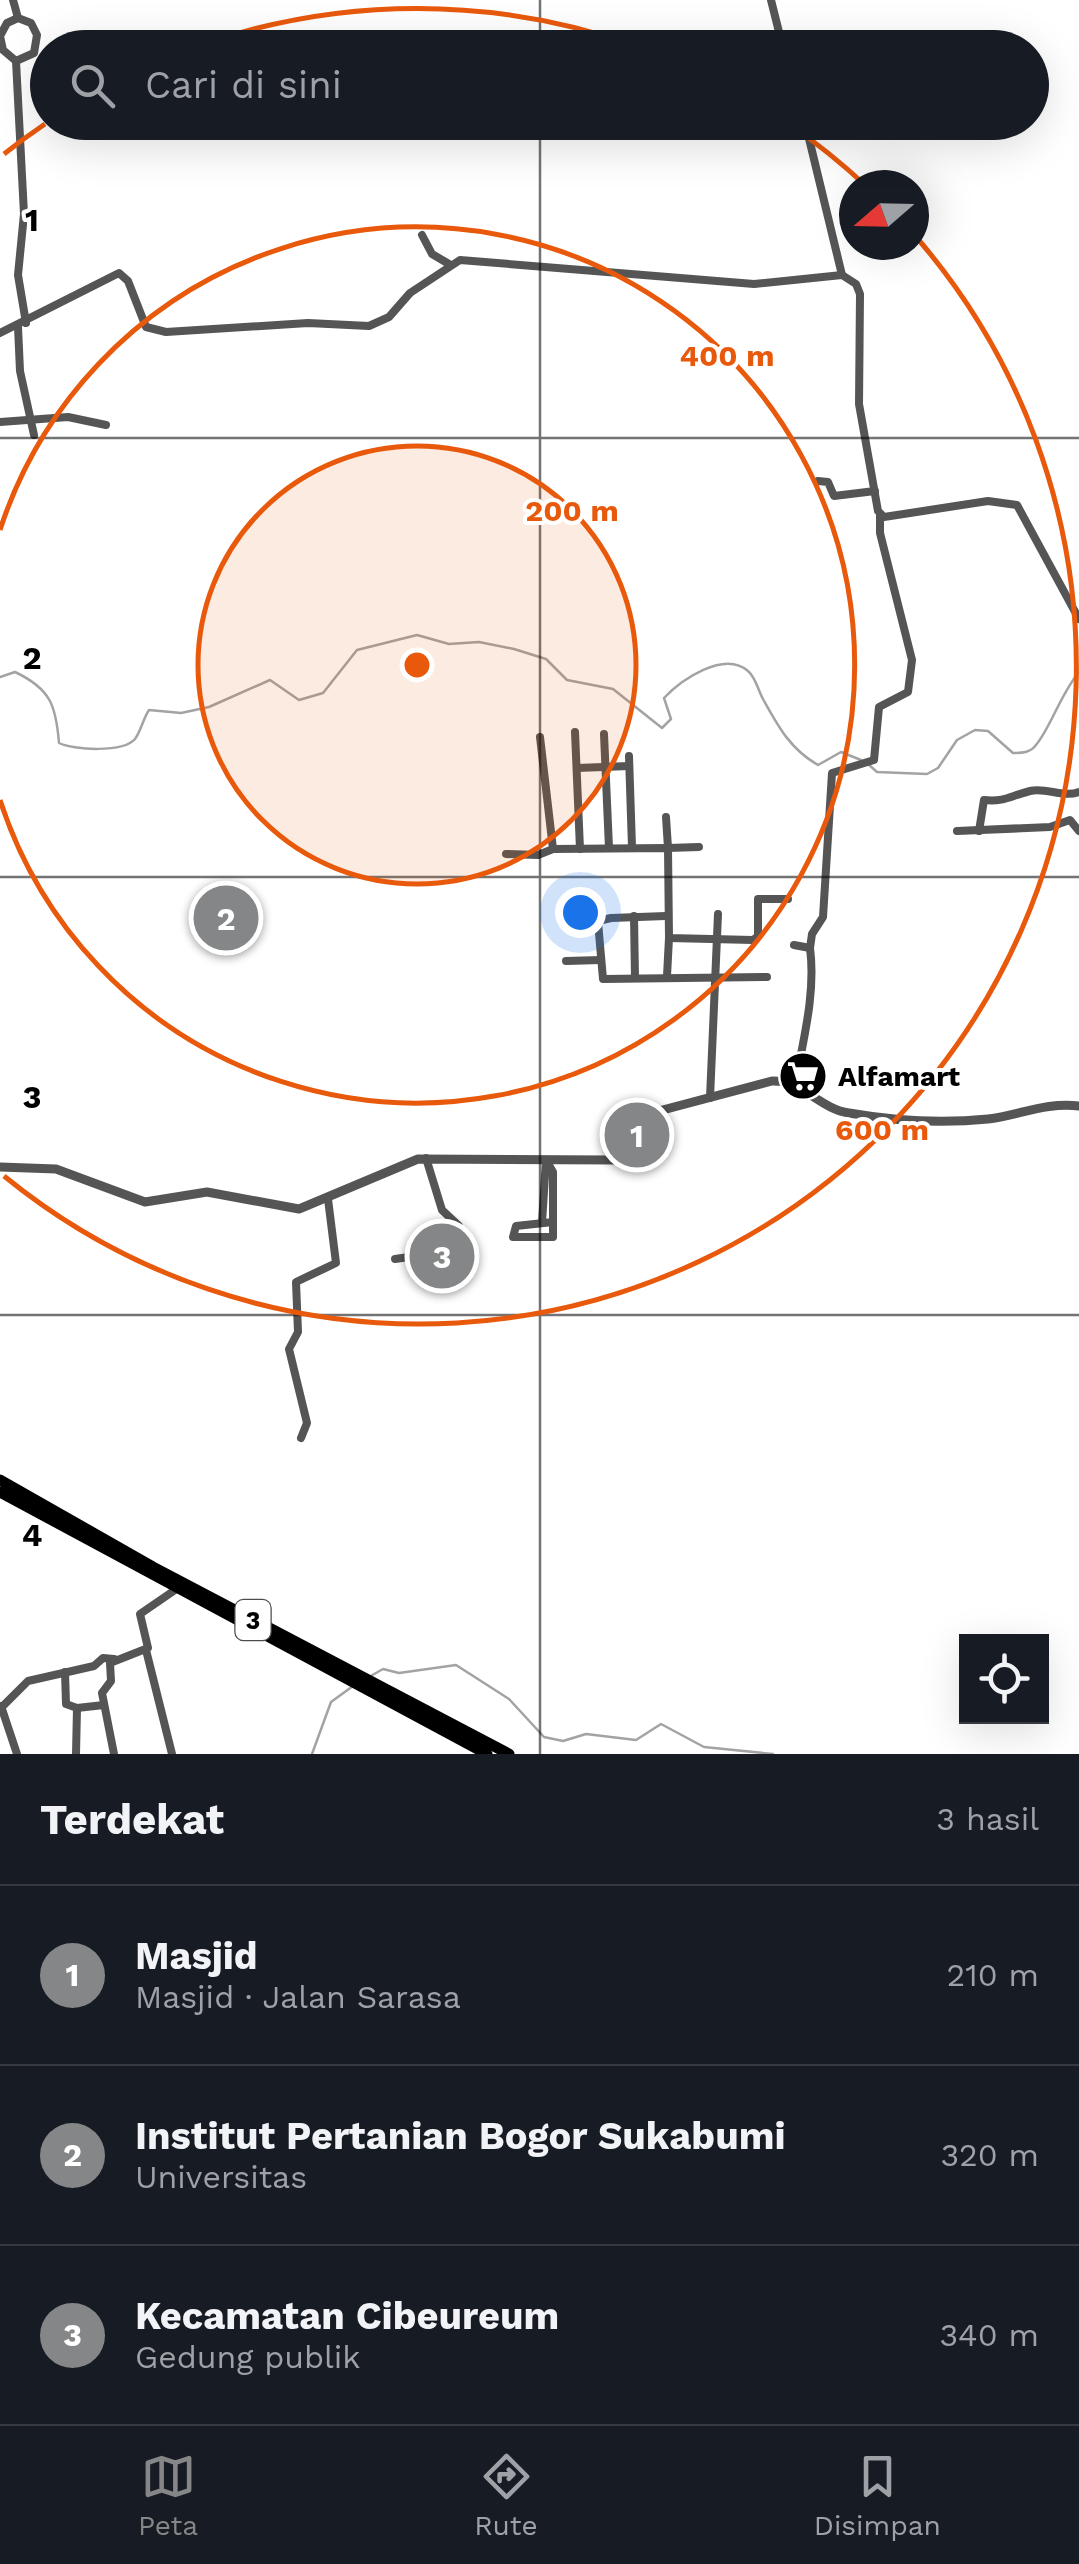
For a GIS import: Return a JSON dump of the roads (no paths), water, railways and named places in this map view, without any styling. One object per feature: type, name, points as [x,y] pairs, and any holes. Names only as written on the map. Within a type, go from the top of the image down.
[{"type":"main road","name":"3","points":[[0,1480],[178,1586],[509,1754]]},
{"type":"main road","name":"3","points":[[0,1492],[488,1754]]},
{"type":"street","points":[[12,0],[18,18]]},
{"type":"street","points":[[771,0],[778,30]]},
{"type":"street","points":[[34,30],[31,23],[18,18],[7,23],[0,36],[3,50],[16,62],[24,214],[18,275],[34,435]]},
{"type":"street","points":[[16,62],[30,54]]},
{"type":"street","points":[[809,140],[842,275]]},
{"type":"street","points":[[422,235],[432,254],[449,264]]},
{"type":"street","points":[[0,333],[118,273],[128,281],[146,327],[154,330],[308,323],[369,326],[389,317],[449,264],[460,260],[754,284],[842,275],[856,284],[860,294],[859,404],[880,514],[880,533],[912,676],[908,692],[879,707],[874,760],[832,773],[823,917],[812,934],[808,1017],[795,1084]]},
{"type":"street","points":[[0,422],[68,417],[106,425]]},
{"type":"street","points":[[818,481],[828,482],[834,496],[876,490]]},
{"type":"street","points":[[880,514],[988,501],[1017,505],[1079,619]]},
{"type":"street","points":[[576,732],[580,848]]},
{"type":"street","points":[[604,734],[609,848]]},
{"type":"street","points":[[540,737],[553,849]]},
{"type":"street","points":[[577,768],[604,767],[629,760],[632,847]]},
{"type":"street","points":[[979,830],[984,800],[1002,804],[1032,790],[1070,795],[1079,792]]},
{"type":"street","points":[[666,817],[667,976]]},
{"type":"street","points":[[957,830],[1050,827],[1070,820],[1079,832]]},
{"type":"street","points":[[506,854],[532,856],[553,849],[580,848],[699,848]]},
{"type":"street","points":[[668,938],[718,942],[756,938],[758,899],[788,898]]},
{"type":"street","points":[[710,1098],[718,914]]},
{"type":"street","points":[[569,928],[634,916],[666,916]]},
{"type":"street","points":[[634,916],[635,978]]},
{"type":"street","points":[[598,922],[603,979],[768,977]]},
{"type":"street","points":[[794,945],[810,948]]},
{"type":"street","points":[[566,961],[601,960]]},
{"type":"street","points":[[0,1167],[56,1168],[146,1202],[207,1192],[299,1208],[328,1199],[400,1164],[426,1158],[616,1160],[625,1120],[772,1081],[795,1084],[836,1110],[923,1123],[994,1118],[1048,1104],[1079,1106]]},
{"type":"street","points":[[394,1259],[458,1250],[458,1225],[442,1210],[426,1158]]},
{"type":"street","points":[[546,1160],[552,1238],[513,1237],[516,1226],[548,1223]]},
{"type":"street","points":[[302,1438],[307,1423],[288,1348],[298,1337],[296,1282],[336,1263],[328,1199]]},
{"type":"street","points":[[172,1754],[140,1614],[178,1586]]},
{"type":"street","points":[[16,1754],[1,1706],[28,1680],[98,1665],[102,1658],[114,1660],[146,1650]]},
{"type":"street","points":[[114,1660],[111,1681],[102,1690],[114,1754]]},
{"type":"street","points":[[65,1672],[66,1706],[104,1706]]},
{"type":"street","points":[[76,1754],[77,1708]]},
{"type":"waterway","points":[[0,677],[15,672],[44,692],[56,719],[59,743],[98,749],[120,747],[135,739],[149,710],[181,713],[209,707],[270,680],[299,700],[323,693],[357,650],[417,635],[449,644],[479,642],[546,659],[567,680],[613,689],[662,728],[671,719],[664,698],[681,683],[715,666],[738,665],[751,674],[780,728],[808,759],[818,765],[841,752],[861,760]]},
{"type":"waterway","points":[[868,764],[877,772],[927,774],[938,768],[957,740],[975,730],[988,731],[1013,753],[1028,751],[1041,738],[1079,672]]},
{"type":"waterway","points":[[369,1677],[383,1669],[399,1673],[456,1665],[509,1699],[544,1737],[563,1741],[586,1734],[636,1740],[661,1724],[704,1747],[773,1754]]},
{"type":"waterway","points":[[312,1754],[331,1702],[353,1686]]},
{"type":"place","name":"Institut Pertanian Bogor Sukabumi","points":[[226,918]]},
{"type":"place","name":"Alfamart","points":[[803,1076]]},
{"type":"place","name":"Masjid","points":[[637,1135]]},
{"type":"place","name":"Kecamatan Cibeureum","points":[[442,1256]]}]
